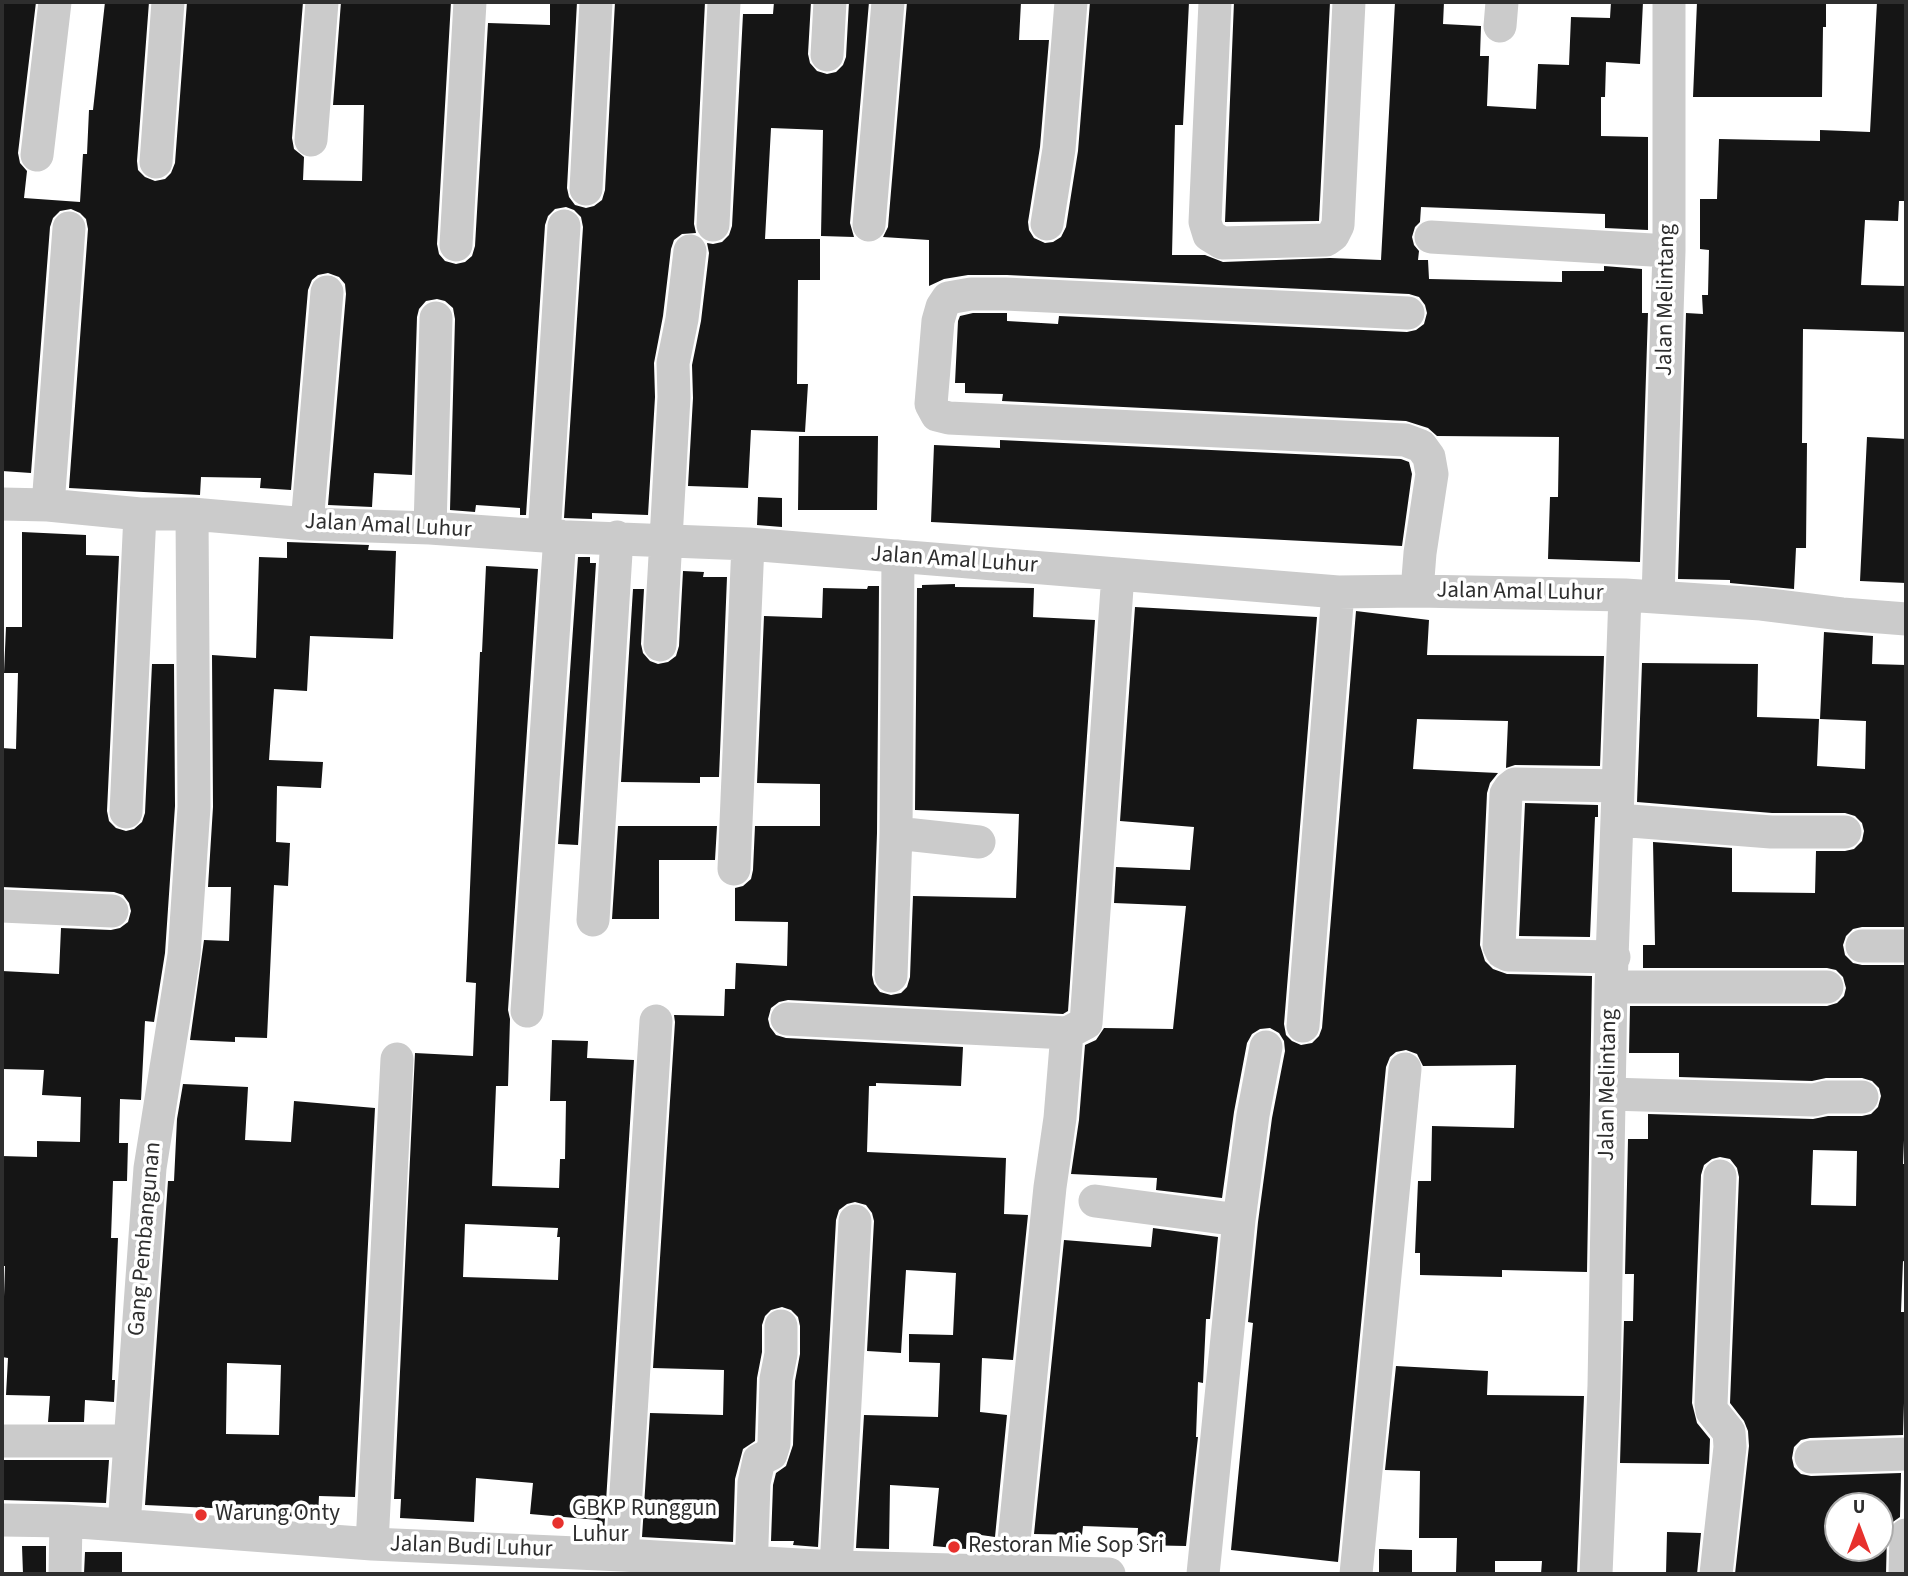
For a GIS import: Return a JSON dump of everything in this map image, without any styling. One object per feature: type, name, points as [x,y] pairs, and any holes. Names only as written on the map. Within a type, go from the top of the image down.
[{"type":"street","points":[[37,155],[55,2]]},
{"type":"street","points":[[156,162],[168,2]]},
{"type":"street","points":[[311,140],[322,2]]},
{"type":"street","points":[[456,245],[470,2]]},
{"type":"street","points":[[586,189],[596,2]]},
{"type":"street","points":[[713,225],[724,2]]},
{"type":"street","points":[[827,55],[830,2]]},
{"type":"street","points":[[869,225],[888,2]]},
{"type":"street","points":[[1047,224],[1059,149],[1071,2]]},
{"type":"street","points":[[1215,2],[1205,222],[1209,235],[1222,243],[1326,240],[1333,235],[1338,225],[1349,2]]},
{"type":"street","name":"Jalan Melintang","points":[[1596,1574],[1604,1386],[1618,786],[1641,596],[1669,251],[1669,2]]},
{"type":"street","points":[[527,1011],[552,536],[564,226]]},
{"type":"street","points":[[48,505],[69,228]]},
{"type":"street","points":[[1431,237],[1669,251]]},
{"type":"street","points":[[660,645],[674,397],[673,363],[682,318],[690,251]]},
{"type":"street","points":[[307,524],[327,292]]},
{"type":"street","points":[[1408,313],[1005,294],[971,294],[948,298],[942,307],[939,321],[931,404],[937,415],[949,418],[1405,440],[1421,446],[1429,457],[1432,474],[1417,591]]},
{"type":"street","points":[[430,528],[436,318]]},
{"type":"street","name":"Jalan Amal Luhur","points":[[2,504],[48,505],[140,514],[192,514],[307,524],[748,544],[1338,592],[1641,596],[1761,604],[1906,619]]},
{"type":"street","points":[[127,812],[140,514]]},
{"type":"street","name":"Gang Pembangunan","points":[[124,1525],[150,1168],[184,955],[194,807],[192,514]]},
{"type":"street","points":[[593,920],[618,537]]},
{"type":"street","points":[[734,869],[748,544]]},
{"type":"street","points":[[891,976],[896,833],[898,556]]},
{"type":"street","points":[[787,1019],[1067,1033],[1086,1023],[1118,573]]},
{"type":"street","points":[[1303,1026],[1338,592]]},
{"type":"street","points":[[1618,786],[1515,784],[1510,788],[1506,794],[1499,946],[1502,952],[1613,972],[1679,989],[1827,987]]},
{"type":"street","points":[[1618,820],[1771,832],[1845,832]]},
{"type":"street","points":[[896,833],[979,842]]},
{"type":"street","points":[[2,906],[112,911]]},
{"type":"street","points":[[1862,946],[1906,946]]},
{"type":"street","points":[[622,1555],[656,1020]]},
{"type":"street","points":[[998,1572],[1060,1118],[1067,1033]]},
{"type":"street","points":[[1203,1574],[1239,1220],[1266,1046]]},
{"type":"street","points":[[372,1544],[397,1059]]},
{"type":"street","points":[[1356,1574],[1405,1069]]},
{"type":"street","points":[[1609,1094],[1814,1100],[1826,1097],[1862,1097]]},
{"type":"street","points":[[1716,1574],[1730,1447],[1729,1432],[1712,1411],[1711,1404],[1720,1177]]},
{"type":"street","points":[[1095,1201],[1239,1220]]},
{"type":"street","points":[[836,1567],[855,1221]]},
{"type":"street","points":[[752,1568],[754,1483],[760,1460],[771,1454],[774,1444],[781,1326]]},
{"type":"street","points":[[2,1441],[130,1441]]},
{"type":"street","points":[[1811,1457],[1906,1454]]},
{"type":"street","name":"Jalan Budi Luhur","points":[[2,1520],[66,1521],[372,1544],[622,1555],[752,1568],[836,1567],[1099,1574]]},
{"type":"street","points":[[65,1574],[66,1521]]},
{"type":"street","points":[[1905,1574],[1906,1535]]},
{"type":"building","points":[[2,2],[36,2],[18,153],[20,163],[27,171],[24,198],[80,202],[83,154],[87,154],[89,110],[93,110],[105,2],[149,2],[137,161],[138,170],[145,177],[155,181],[165,179],[175,163],[187,2],[303,2],[292,138],[294,149],[304,157],[303,180],[362,181],[364,105],[333,105],[341,2],[451,2],[437,244],[439,254],[445,261],[456,264],[465,262],[472,256],[475,246],[488,23],[550,25],[550,2],[577,2],[567,188],[575,205],[586,208],[602,200],[605,190],[615,2],[705,2],[694,224],[696,233],[682,234],[674,240],[671,249],[654,363],[655,397],[648,515],[592,513],[592,519],[564,518],[583,227],[581,217],[566,207],[555,209],[548,216],[545,225],[526,515],[520,515],[520,508],[476,505],[475,512],[450,510],[455,319],[453,308],[445,301],[437,299],[426,301],[419,309],[417,317],[412,475],[374,473],[372,507],[328,505],[346,294],[345,284],[339,277],[328,273],[318,275],[312,280],[308,290],[291,490],[260,488],[261,478],[201,477],[200,495],[69,488],[88,229],[86,219],[71,209],[60,211],[53,218],[50,227],[31,473],[2,471]]},
{"type":"building","points":[[774,2],[811,2],[808,54],[810,63],[817,71],[827,74],[836,72],[846,57],[849,2],[869,2],[850,223],[854,237],[821,236],[823,130],[771,128],[765,239],[820,239],[820,280],[798,280],[797,384],[808,384],[805,432],[751,430],[748,488],[688,486],[692,365],[701,321],[709,253],[707,243],[722,242],[729,235],[732,226],[743,14],[773,14]]},
{"type":"building","points":[[907,2],[1021,2],[1019,40],[1049,40],[1040,147],[1028,222],[1034,238],[1045,243],[1061,237],[1066,227],[1078,151],[1090,2],[1189,2],[1183,125],[1175,125],[1172,255],[1205,255],[1223,262],[1330,258],[1381,260],[1395,2],[1444,2],[1443,24],[1481,26],[1480,56],[1489,56],[1487,106],[1536,109],[1538,64],[1569,65],[1571,17],[1610,18],[1611,2],[1643,2],[1640,64],[1606,62],[1605,97],[1601,97],[1601,136],[1648,137],[1648,230],[1605,228],[1605,214],[1421,207],[1420,222],[1412,237],[1419,251],[1418,260],[1428,260],[1429,279],[1562,282],[1562,271],[1604,271],[1604,266],[1642,269],[1642,313],[1648,313],[1640,562],[1548,559],[1550,497],[1558,497],[1559,437],[1437,436],[1428,428],[1406,421],[1002,401],[1003,394],[965,393],[965,383],[955,383],[958,321],[960,316],[973,313],[1007,313],[1007,321],[1058,324],[1059,316],[1407,332],[1424,324],[1427,313],[1419,297],[1409,294],[1007,275],[968,275],[944,279],[929,286],[929,240],[883,237],[888,227]]},
{"type":"building","points":[[1234,2],[1330,2],[1319,221],[1225,222]]},
{"type":"building","points":[[1697,2],[1826,2],[1822,97],[1693,97]]},
{"type":"building","points":[[1877,2],[1906,2],[1906,201],[1899,201],[1898,221],[1865,220],[1861,285],[1906,286],[1906,332],[1803,329],[1802,443],[1807,443],[1806,548],[1796,548],[1794,589],[1730,583],[1730,580],[1678,579],[1686,313],[1703,314],[1702,295],[1708,295],[1709,250],[1700,249],[1700,199],[1717,199],[1719,139],[1820,141],[1820,130],[1870,132]]},
{"type":"building","points":[[799,436],[878,436],[877,510],[798,510]]},
{"type":"building","points":[[1867,437],[1906,439],[1906,583],[1860,581]]},
{"type":"building","points":[[1000,440],[1401,459],[1409,462],[1412,474],[1402,546],[931,522],[934,445],[1000,448]]},
{"type":"building","points":[[758,497],[782,498],[782,527],[757,525]]},
{"type":"building","points":[[22,532],[86,535],[86,555],[119,556],[107,811],[109,821],[116,828],[126,831],[134,829],[142,822],[145,813],[152,664],[174,664],[175,806],[165,953],[154,1022],[145,1021],[141,1100],[120,1099],[119,1143],[128,1143],[127,1181],[113,1181],[111,1238],[118,1238],[112,1380],[115,1380],[114,1402],[85,1400],[84,1422],[48,1422],[50,1396],[6,1395],[8,1358],[2,1357],[5,1266],[2,1266],[2,1156],[37,1157],[37,1141],[80,1142],[81,1097],[42,1095],[44,1070],[2,1069],[2,971],[59,974],[61,928],[120,928],[128,922],[131,911],[123,895],[114,892],[2,887],[2,748],[16,749],[18,673],[4,673],[6,627],[22,627]]},
{"type":"building","points":[[287,542],[369,545],[368,550],[396,551],[393,639],[310,636],[307,691],[274,689],[269,760],[323,762],[321,788],[277,786],[276,842],[290,843],[288,886],[274,885],[267,1038],[235,1037],[235,1042],[190,1040],[204,940],[229,941],[231,887],[208,887],[213,807],[212,655],[256,658],[259,557],[287,558]]},
{"type":"building","points":[[578,557],[590,557],[590,563],[596,563],[578,845],[558,844]]},
{"type":"building","points":[[486,566],[538,569],[508,1010],[508,1086],[496,1086],[492,1186],[559,1188],[560,1159],[565,1159],[566,1101],[550,1101],[552,1040],[588,1041],[587,1058],[634,1060],[604,1533],[597,1533],[598,1520],[530,1514],[533,1483],[476,1478],[474,1522],[400,1518],[401,1499],[394,1499],[415,1053],[473,1056],[476,983],[466,982]],"holes":[[[465,1224],[558,1228],[558,1280],[463,1277]]]},
{"type":"building","points":[[683,571],[704,572],[703,577],[727,577],[719,777],[700,777],[700,783],[621,782],[633,589],[644,589],[641,644],[643,653],[650,661],[658,664],[668,662],[676,656],[679,646]]},
{"type":"building","points":[[955,584],[955,587],[1034,588],[1033,617],[1095,620],[1068,1011],[1063,1014],[788,1000],[771,1008],[768,1019],[776,1035],[786,1038],[963,1047],[961,1086],[876,1083],[876,1086],[869,1086],[867,1152],[1006,1158],[1004,1214],[1028,1215],[1013,1360],[982,1358],[980,1412],[1007,1415],[995,1537],[967,1533],[966,1549],[933,1546],[939,1488],[890,1485],[889,1549],[856,1548],[864,1415],[938,1417],[940,1363],[909,1362],[909,1334],[953,1335],[956,1273],[906,1270],[901,1353],[867,1351],[874,1221],[866,1205],[855,1202],[839,1210],[836,1220],[818,1547],[793,1545],[794,1541],[771,1541],[773,1485],[776,1473],[786,1466],[793,1445],[795,1381],[800,1354],[798,1317],[791,1310],[782,1307],[771,1310],[762,1325],[755,1441],[743,1449],[735,1479],[733,1542],[642,1537],[650,1413],[723,1415],[724,1370],[653,1368],[674,1015],[724,1016],[725,989],[735,989],[736,963],[787,966],[788,922],[735,921],[735,888],[743,886],[751,879],[755,826],[820,826],[820,784],[757,783],[764,616],[822,618],[823,588],[867,589],[868,586],[879,586],[877,833],[872,975],[880,992],[891,995],[901,993],[907,987],[910,977],[913,896],[1016,898],[1019,814],[915,810],[917,588],[922,588],[922,585]]},
{"type":"building","points":[[1135,607],[1317,617],[1284,1024],[1286,1035],[1301,1045],[1312,1043],[1322,1028],[1356,611],[1429,620],[1427,655],[1604,656],[1600,766],[1515,765],[1506,768],[1508,721],[1417,719],[1413,769],[1498,773],[1490,783],[1487,793],[1480,945],[1485,961],[1493,969],[1507,974],[1592,976],[1587,1272],[1502,1270],[1502,1277],[1420,1275],[1420,1253],[1415,1253],[1418,1181],[1431,1181],[1432,1126],[1514,1128],[1516,1065],[1423,1066],[1417,1054],[1406,1050],[1396,1052],[1390,1057],[1386,1067],[1338,1562],[1231,1550],[1253,1323],[1248,1322],[1258,1222],[1272,1118],[1285,1051],[1284,1041],[1279,1033],[1270,1028],[1260,1029],[1252,1034],[1247,1043],[1222,1198],[1156,1190],[1157,1178],[1071,1174],[1079,1120],[1085,1045],[1096,1040],[1104,1028],[1173,1029],[1186,906],[1114,903],[1116,867],[1190,870],[1194,827],[1120,821]]},
{"type":"building","points":[[1824,632],[1873,636],[1872,664],[1906,665],[1906,927],[1853,929],[1846,936],[1843,945],[1845,955],[1853,963],[1906,965],[1903,1164],[1906,1164],[1906,1262],[1903,1261],[1901,1312],[1906,1312],[1903,1435],[1810,1438],[1801,1440],[1794,1447],[1792,1458],[1794,1467],[1801,1474],[1811,1476],[1901,1473],[1900,1517],[1894,1521],[1894,1492],[1824,1492],[1824,1562],[1886,1562],[1886,1574],[1735,1574],[1749,1446],[1744,1421],[1730,1403],[1739,1177],[1737,1168],[1730,1159],[1720,1157],[1704,1165],[1701,1175],[1692,1403],[1697,1423],[1710,1439],[1709,1464],[1620,1463],[1624,1321],[1633,1321],[1634,1274],[1625,1274],[1628,1139],[1648,1139],[1648,1114],[1813,1119],[1862,1116],[1871,1114],[1878,1107],[1881,1096],[1879,1088],[1872,1081],[1862,1078],[1826,1078],[1812,1081],[1679,1077],[1679,1053],[1629,1053],[1630,1006],[1827,1006],[1837,1003],[1844,996],[1846,988],[1843,977],[1836,970],[1643,968],[1643,945],[1655,945],[1653,842],[1732,848],[1732,892],[1815,893],[1816,851],[1854,849],[1862,841],[1864,831],[1862,823],[1855,816],[1845,813],[1772,813],[1637,802],[1642,663],[1758,664],[1757,717],[1819,719],[1817,766],[1865,769],[1866,721],[1820,719]],"holes":[[[1813,1150],[1857,1151],[1856,1206],[1811,1205]]]},
{"type":"building","points":[[1525,803],[1598,805],[1598,817],[1595,817],[1590,937],[1519,936]]},
{"type":"building","points":[[618,826],[717,826],[715,860],[659,860],[659,919],[612,919]]},
{"type":"building","points":[[183,1084],[248,1087],[245,1140],[291,1142],[294,1101],[375,1108],[355,1497],[319,1496],[318,1517],[277,1516],[277,1511],[145,1505],[168,1181],[174,1181],[177,1119]],"holes":[[[227,1363],[281,1365],[279,1435],[226,1434]]]},
{"type":"building","points":[[1153,1228],[1218,1237],[1210,1319],[1206,1319],[1203,1383],[1198,1382],[1198,1437],[1186,1546],[1137,1545],[1138,1528],[1083,1526],[1082,1535],[1034,1534],[1064,1240],[1151,1247]]},
{"type":"building","points":[[1396,1366],[1488,1371],[1487,1395],[1584,1396],[1577,1574],[1541,1574],[1542,1561],[1495,1561],[1495,1573],[1456,1572],[1457,1538],[1419,1538],[1420,1471],[1385,1470]]},
{"type":"building","points":[[2,1460],[109,1460],[106,1503],[2,1500]]},
{"type":"building","points":[[1667,1532],[1701,1533],[1697,1574],[1666,1574]]},
{"type":"building","points":[[22,1546],[46,1546],[46,1574],[23,1574]]},
{"type":"building","points":[[1379,1549],[1412,1550],[1412,1574],[1379,1574]]},
{"type":"building","points":[[85,1552],[122,1552],[122,1574],[84,1574]]},
{"type":"place","name":"Warung Onty","points":[[201,1515]]},
{"type":"place","name":"GBKP Runggun Luhur","points":[[558,1523]]},
{"type":"place","name":"Restoran Mie Sop Sri","points":[[954,1547]]}]
